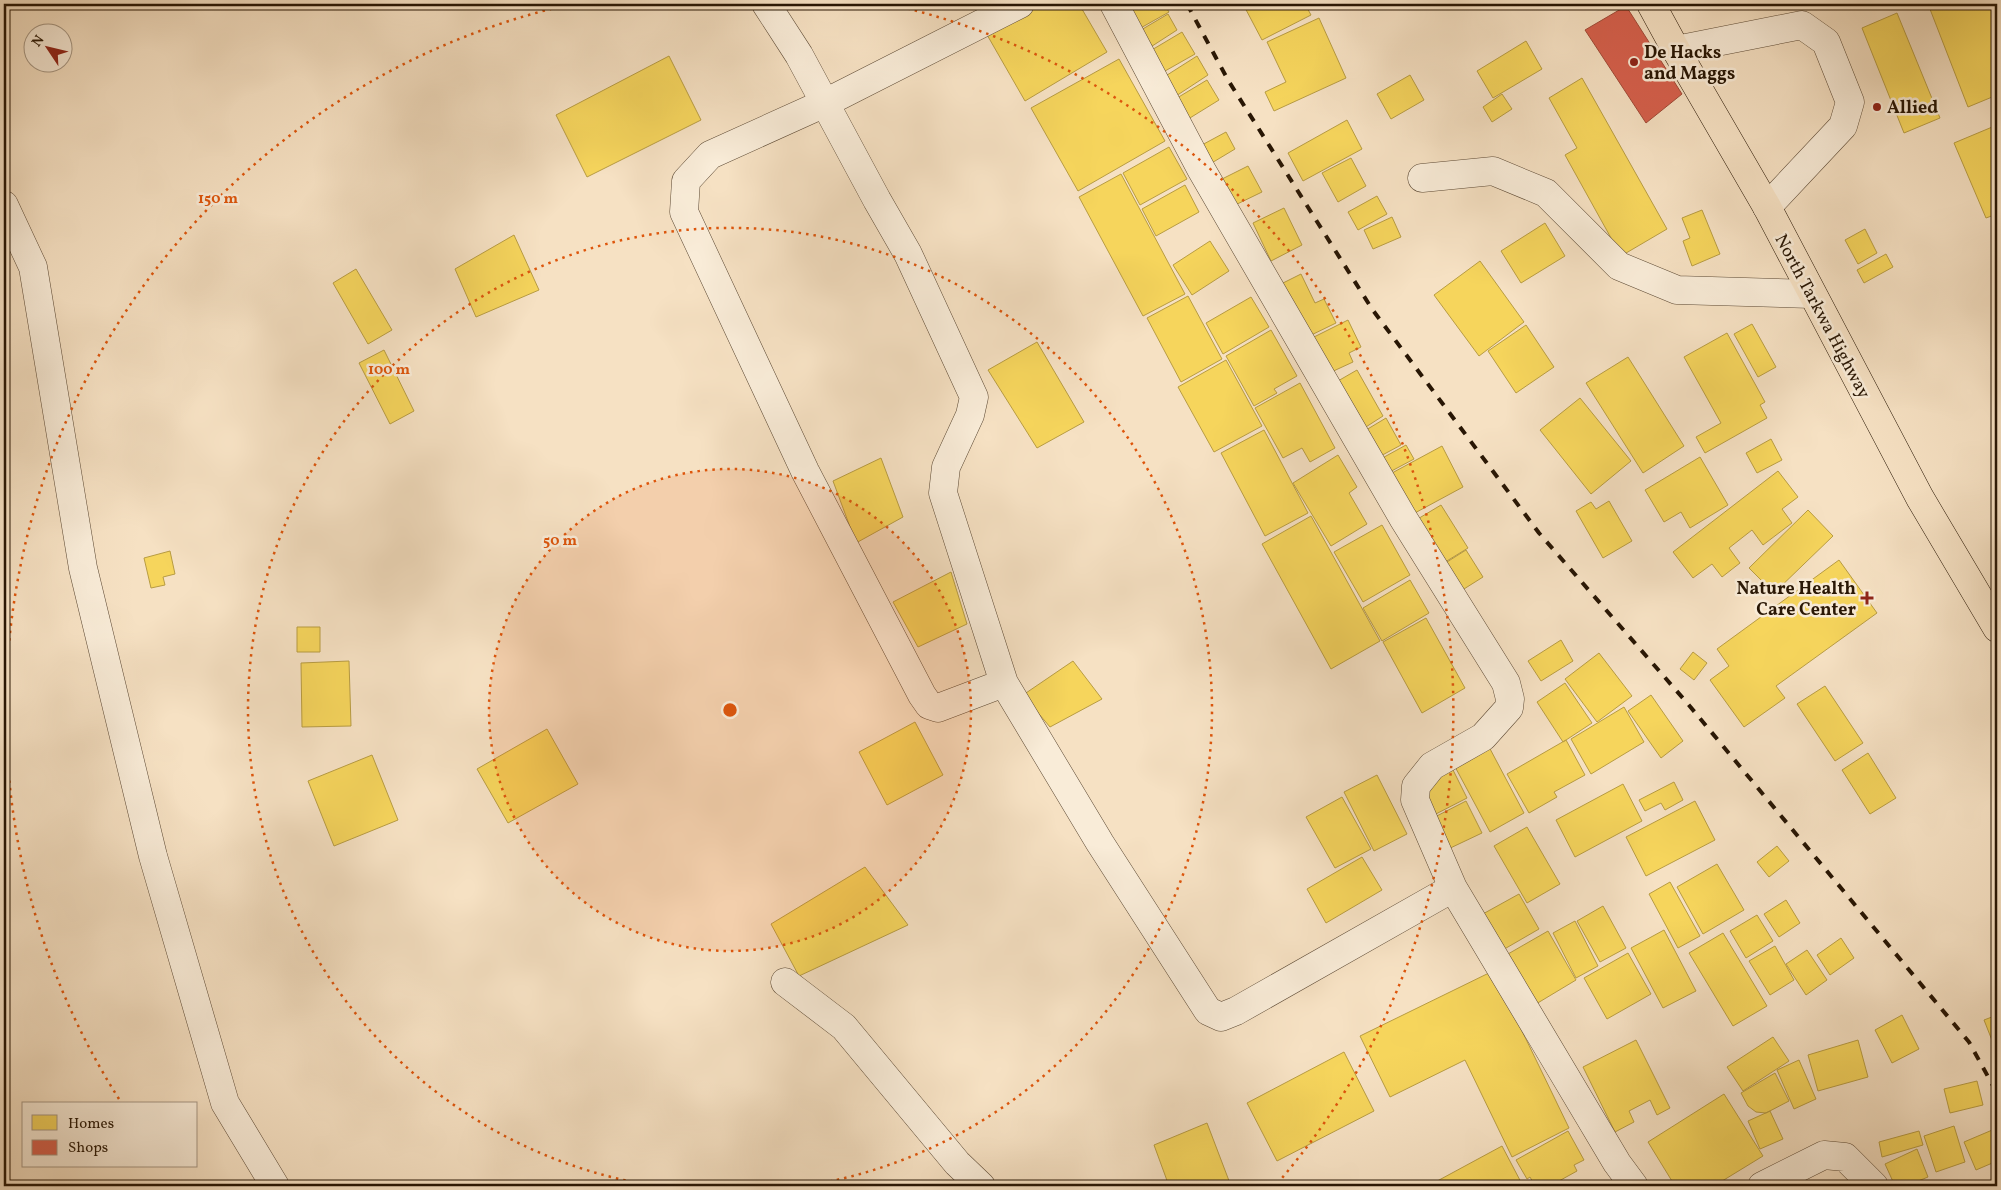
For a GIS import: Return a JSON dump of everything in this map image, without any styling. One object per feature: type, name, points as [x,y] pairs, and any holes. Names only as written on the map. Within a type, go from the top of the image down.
[{"type":"main road","name":"North Tarkwa Highway","points":[[1651,4],[1767,208],[1920,498],[1997,628]]},
{"type":"street","points":[[766,4],[799,55],[908,254],[974,397],[970,414],[946,467],[943,493],[1004,683],[1100,843],[1208,1011],[1221,1017],[1236,1011],[1453,888]]},
{"type":"street","points":[[1004,683],[938,708],[929,704],[922,696],[805,471],[684,212],[686,181],[710,155],[825,104],[1020,4]]},
{"type":"street","points":[[1114,4],[1211,186],[1403,518],[1506,683],[1510,699],[1509,708],[1483,737],[1432,766],[1416,786],[1415,800],[1453,888],[1617,1163],[1634,1186]]},
{"type":"street","points":[[1676,50],[1802,25],[1826,42],[1850,102],[1843,126],[1767,208]]},
{"type":"street","points":[[1422,178],[1493,171],[1546,193],[1619,266],[1677,290],[1811,294]]},
{"type":"street","points":[[4,205],[33,267],[83,568],[153,856],[225,1103],[275,1186]]},
{"type":"street","points":[[785,982],[844,1027],[957,1163],[981,1186]]},
{"type":"street","points":[[1762,1186],[1824,1155],[1845,1157],[1874,1186]]},
{"type":"building: Homes","points":[[1036,4],[1079,4],[1107,52],[1025,101],[986,33]]},
{"type":"building: Homes","points":[[1122,4],[1164,4],[1169,12],[1137,30]]},
{"type":"building: Homes","points":[[1243,4],[1305,4],[1311,15],[1262,40]]},
{"type":"building: Homes","points":[[1928,4],[1997,4],[1997,95],[1968,107]]},
{"type":"building: Homes","points":[[1897,13],[1940,118],[1904,133],[1862,28]]},
{"type":"building: Homes","points":[[1168,14],[1177,30],[1146,50],[1136,33]]},
{"type":"building: Homes","points":[[1319,18],[1346,78],[1274,111],[1265,92],[1286,82],[1267,42]]},
{"type":"building: Homes","points":[[1182,32],[1195,54],[1158,75],[1145,54]]},
{"type":"building: Homes","points":[[1526,41],[1542,69],[1493,98],[1477,71]]},
{"type":"building: Homes","points":[[669,56],[701,120],[587,177],[556,115]]},
{"type":"building: Homes","points":[[1197,56],[1208,75],[1176,96],[1164,77]]},
{"type":"building: Homes","points":[[1119,59],[1165,141],[1078,191],[1031,108]]},
{"type":"building: Homes","points":[[1410,75],[1424,100],[1391,119],[1377,94]]},
{"type":"building: Homes","points":[[1582,78],[1667,229],[1621,256],[1565,155],[1577,148],[1549,98]]},
{"type":"building: Homes","points":[[1207,80],[1219,100],[1185,121],[1172,101]]},
{"type":"building: Homes","points":[[1502,94],[1512,109],[1492,122],[1483,107]]},
{"type":"building: Homes","points":[[1347,120],[1362,149],[1303,181],[1288,153]]},
{"type":"building: Homes","points":[[1997,125],[1997,214],[1986,218],[1954,143]]},
{"type":"building: Homes","points":[[1226,132],[1235,149],[1210,164],[1200,146]]},
{"type":"building: Homes","points":[[1169,147],[1187,179],[1140,205],[1123,173]]},
{"type":"building: Homes","points":[[1351,158],[1366,186],[1338,202],[1322,173]]},
{"type":"building: Homes","points":[[1248,166],[1262,192],[1229,208],[1216,182]]},
{"type":"building: Homes","points":[[1121,174],[1185,294],[1143,316],[1079,197]]},
{"type":"building: Homes","points":[[1185,185],[1199,212],[1156,236],[1142,209]]},
{"type":"building: Homes","points":[[1377,196],[1387,214],[1358,230],[1348,212]]},
{"type":"building: Homes","points":[[1284,208],[1302,245],[1271,261],[1253,223]]},
{"type":"building: Homes","points":[[1702,210],[1720,254],[1692,266],[1683,241],[1690,238],[1682,218]]},
{"type":"building: Homes","points":[[1392,217],[1401,237],[1373,249],[1364,230]]},
{"type":"building: Homes","points":[[1545,223],[1565,256],[1521,283],[1501,251]]},
{"type":"building: Homes","points":[[1865,229],[1877,253],[1858,264],[1845,240]]},
{"type":"building: Homes","points":[[514,235],[539,290],[476,317],[455,269]]},
{"type":"building: Homes","points":[[1210,241],[1229,271],[1192,295],[1173,265]]},
{"type":"building: Homes","points":[[1886,254],[1893,267],[1864,283],[1857,270]]},
{"type":"building: Homes","points":[[1480,261],[1524,322],[1479,356],[1434,295]]},
{"type":"building: Homes","points":[[356,269],[392,330],[368,344],[333,283]]},
{"type":"building: Homes","points":[[1301,274],[1315,303],[1324,299],[1336,323],[1301,340],[1275,287]]},
{"type":"building: Homes","points":[[1188,296],[1222,359],[1181,382],[1147,318]]},
{"type":"building: Homes","points":[[1251,297],[1269,327],[1223,354],[1206,323]]},
{"type":"building: Homes","points":[[1348,320],[1361,347],[1349,353],[1353,362],[1327,374],[1310,339]]},
{"type":"building: Homes","points":[[1752,324],[1776,367],[1758,377],[1734,334]]},
{"type":"building: Homes","points":[[1526,325],[1554,367],[1516,393],[1488,351]]},
{"type":"building: Homes","points":[[1271,330],[1297,376],[1274,389],[1277,393],[1254,406],[1226,356]]},
{"type":"building: Homes","points":[[1727,333],[1765,402],[1760,405],[1767,418],[1705,453],[1696,437],[1721,423],[1684,357]]},
{"type":"building: Homes","points":[[1037,342],[1084,422],[1037,448],[988,370]]},
{"type":"building: Homes","points":[[384,350],[414,411],[390,424],[359,363]]},
{"type":"building: Homes","points":[[1628,357],[1684,446],[1643,473],[1586,383]]},
{"type":"building: Homes","points":[[1226,360],[1262,426],[1214,452],[1178,387]]},
{"type":"building: Homes","points":[[1357,370],[1383,416],[1358,432],[1331,385]]},
{"type":"building: Homes","points":[[1300,383],[1335,448],[1310,462],[1302,448],[1283,458],[1255,408]]},
{"type":"building: Homes","points":[[1580,398],[1631,461],[1591,494],[1540,430]]},
{"type":"building: Homes","points":[[1386,418],[1401,445],[1375,459],[1361,433]]},
{"type":"building: Homes","points":[[1264,430],[1308,513],[1265,536],[1221,453]]},
{"type":"building: Homes","points":[[1771,439],[1782,460],[1757,473],[1746,453]]},
{"type":"building: Homes","points":[[1406,445],[1414,459],[1384,475],[1377,461]]},
{"type":"building: Homes","points":[[1442,446],[1463,487],[1413,514],[1392,473]]},
{"type":"building: Homes","points":[[1338,455],[1357,487],[1349,493],[1367,524],[1331,546],[1293,483]]},
{"type":"building: Homes","points":[[1700,457],[1728,505],[1690,528],[1681,512],[1664,522],[1645,490]]},
{"type":"building: Homes","points":[[881,458],[903,517],[856,543],[833,481]]},
{"type":"building: Homes","points":[[1778,471],[1798,497],[1782,509],[1792,523],[1763,545],[1752,530],[1729,548],[1740,563],[1722,577],[1712,564],[1693,578],[1673,552]]},
{"type":"building: Homes","points":[[1609,501],[1632,541],[1603,558],[1576,511],[1591,502],[1596,509]]},
{"type":"building: Homes","points":[[1441,505],[1468,548],[1437,567],[1411,523]]},
{"type":"building: Homes","points":[[1808,510],[1833,536],[1774,593],[1749,568]]},
{"type":"building: Homes","points":[[1311,516],[1380,641],[1331,669],[1262,544]]},
{"type":"building: Homes","points":[[1382,525],[1410,575],[1363,602],[1334,552]]},
{"type":"building: Homes","points":[[1466,550],[1483,577],[1456,594],[1439,567]]},
{"type":"building: Homes","points":[[170,551],[175,574],[163,577],[165,585],[151,588],[144,558]]},
{"type":"building: Homes","points":[[1839,560],[1877,613],[1776,686],[1785,698],[1744,727],[1710,680],[1729,666],[1717,649]]},
{"type":"building: Homes","points":[[951,572],[967,624],[918,647],[893,602]]},
{"type":"building: Homes","points":[[1410,580],[1429,613],[1382,641],[1363,608]]},
{"type":"building: Homes","points":[[1426,618],[1465,688],[1422,713],[1383,642]]},
{"type":"building: Homes","points":[[297,627],[320,627],[320,652],[297,652]]},
{"type":"building: Homes","points":[[1561,640],[1573,661],[1541,681],[1528,661]]},
{"type":"building: Homes","points":[[1693,652],[1707,663],[1694,680],[1680,669]]},
{"type":"building: Homes","points":[[1599,653],[1632,696],[1597,722],[1565,679]]},
{"type":"building: Homes","points":[[349,661],[351,726],[302,727],[301,663]]},
{"type":"building: Homes","points":[[1073,661],[1102,699],[1050,727],[1023,695]]},
{"type":"building: Homes","points":[[1565,683],[1592,723],[1563,742],[1537,702]]},
{"type":"building: Homes","points":[[1825,686],[1863,743],[1835,761],[1797,704]]},
{"type":"building: Homes","points":[[1651,695],[1683,741],[1661,758],[1628,711]]},
{"type":"building: Homes","points":[[1624,707],[1644,742],[1591,774],[1571,739]]},
{"type":"building: Homes","points":[[915,722],[943,775],[887,805],[859,752]]},
{"type":"building: Homes","points":[[547,729],[578,784],[508,823],[477,769]]},
{"type":"building: Homes","points":[[1566,740],[1585,775],[1554,792],[1557,797],[1529,813],[1507,774]]},
{"type":"building: Homes","points":[[1488,745],[1524,813],[1490,832],[1453,763]]},
{"type":"building: Homes","points":[[1868,753],[1896,798],[1870,814],[1842,770]]},
{"type":"building: Homes","points":[[372,755],[398,820],[334,846],[308,781]]},
{"type":"building: Homes","points":[[1449,762],[1467,798],[1430,817],[1425,777]]},
{"type":"building: Homes","points":[[1377,775],[1407,834],[1374,851],[1344,792]]},
{"type":"building: Homes","points":[[1674,782],[1683,800],[1665,810],[1661,803],[1645,811],[1639,800]]},
{"type":"building: Homes","points":[[1623,784],[1642,821],[1575,857],[1556,820]]},
{"type":"building: Homes","points":[[1342,797],[1371,849],[1335,868],[1306,817]]},
{"type":"building: Homes","points":[[1466,801],[1482,833],[1444,851],[1429,820]]},
{"type":"building: Homes","points":[[1695,801],[1715,840],[1646,876],[1626,837]]},
{"type":"building: Homes","points":[[1527,827],[1560,884],[1527,903],[1494,846]]},
{"type":"building: Homes","points":[[1777,846],[1789,861],[1769,877],[1757,862]]},
{"type":"building: Homes","points":[[1362,857],[1382,890],[1326,923],[1307,889]]},
{"type":"building: Homes","points":[[1717,864],[1744,910],[1703,934],[1677,887]]},
{"type":"building: Homes","points":[[865,867],[908,925],[799,976],[771,924]]},
{"type":"building: Homes","points":[[1670,882],[1700,936],[1678,948],[1649,894]]},
{"type":"building: Homes","points":[[1519,894],[1539,929],[1501,951],[1481,915]]},
{"type":"building: Homes","points":[[1786,900],[1800,923],[1779,937],[1764,914]]},
{"type":"building: Homes","points":[[1603,906],[1626,948],[1600,962],[1577,921]]},
{"type":"building: Homes","points":[[1757,915],[1773,941],[1746,958],[1730,931]]},
{"type":"building: Homes","points":[[1575,921],[1598,966],[1576,978],[1553,933]]},
{"type":"building: Homes","points":[[1664,930],[1696,991],[1663,1008],[1631,948]]},
{"type":"building: Homes","points":[[1548,931],[1576,980],[1536,1004],[1508,954]]},
{"type":"building: Homes","points":[[1723,933],[1767,1006],[1733,1026],[1689,953]]},
{"type":"building: Homes","points":[[1841,938],[1854,958],[1830,975],[1817,955]]},
{"type":"building: Homes","points":[[1775,946],[1794,980],[1770,995],[1749,961]]},
{"type":"building: Homes","points":[[1807,950],[1827,980],[1806,995],[1786,964]]},
{"type":"building: Homes","points":[[1628,953],[1651,994],[1607,1019],[1584,978]]},
{"type":"building: Homes","points":[[1493,971],[1569,1128],[1512,1157],[1465,1060],[1390,1097],[1360,1036]]},
{"type":"building: Homes","points":[[1902,1015],[1919,1049],[1892,1063],[1875,1030]]},
{"type":"building: Homes","points":[[1997,1015],[1997,1053],[1984,1020]]},
{"type":"building: Homes","points":[[1773,1037],[1789,1061],[1743,1091],[1727,1067]]},
{"type":"building: Homes","points":[[1636,1040],[1670,1108],[1657,1115],[1650,1100],[1629,1111],[1634,1122],[1615,1132],[1583,1067]]},
{"type":"building: Homes","points":[[1858,1040],[1868,1077],[1818,1091],[1808,1055]]},
{"type":"building: Homes","points":[[1344,1052],[1374,1111],[1277,1161],[1247,1103]]},
{"type":"building: Homes","points":[[1799,1060],[1816,1099],[1794,1109],[1777,1070]]},
{"type":"building: Homes","points":[[1775,1073],[1789,1101],[1766,1113],[1756,1112],[1748,1106],[1741,1093]]},
{"type":"building: Homes","points":[[1977,1081],[1983,1105],[1950,1113],[1944,1089]]},
{"type":"building: Homes","points":[[1724,1094],[1763,1156],[1714,1186],[1675,1186],[1648,1142]]},
{"type":"building: Homes","points":[[1770,1111],[1783,1139],[1760,1149],[1748,1121]]},
{"type":"building: Homes","points":[[1207,1123],[1231,1186],[1169,1186],[1154,1145]]},
{"type":"building: Homes","points":[[1954,1126],[1965,1162],[1936,1172],[1924,1136]]},
{"type":"building: Homes","points":[[1997,1128],[1997,1161],[1976,1170],[1964,1142]]},
{"type":"building: Homes","points":[[1568,1131],[1584,1160],[1574,1165],[1577,1171],[1550,1186],[1535,1186],[1530,1177],[1527,1179],[1516,1160]]},
{"type":"building: Homes","points":[[1919,1131],[1923,1145],[1882,1157],[1879,1142]]},
{"type":"building: Homes","points":[[1502,1146],[1523,1186],[1428,1186]]},
{"type":"building: Homes","points":[[1917,1149],[1928,1177],[1906,1186],[1895,1186],[1885,1164]]},
{"type":"building: Shops","name":"De Hacks and Maggs","points":[[1626,6],[1682,94],[1646,123],[1585,30]]},
{"type":"railway","points":[[1187,4],[1228,80],[1372,309],[1539,533],[1688,704],[1969,1042],[1997,1093]]},
{"type":"place","name":"De Hacks and Maggs","points":[[1634,62]]},
{"type":"place","name":"Allied","points":[[1877,107]]},
{"type":"place","name":"Nature Health Care Center","points":[[1867,598]]}]
